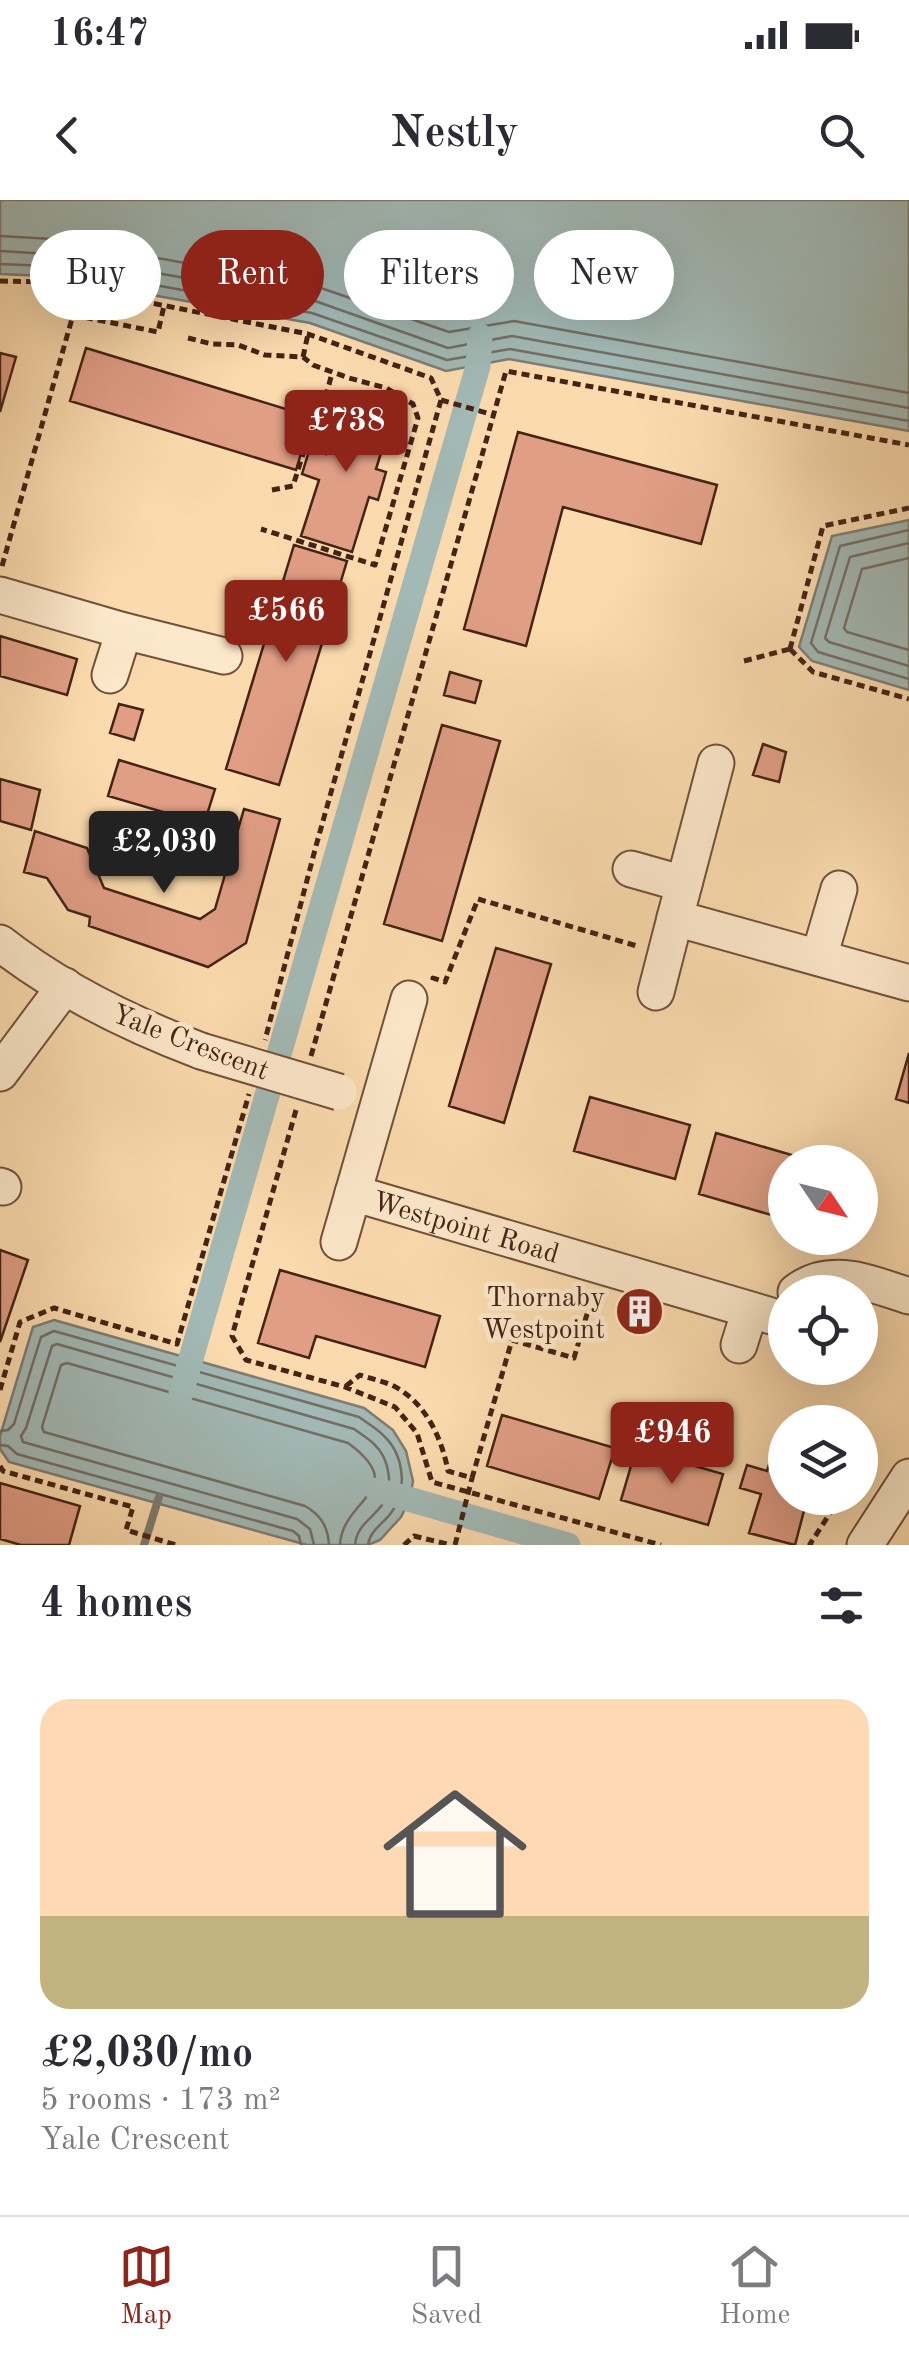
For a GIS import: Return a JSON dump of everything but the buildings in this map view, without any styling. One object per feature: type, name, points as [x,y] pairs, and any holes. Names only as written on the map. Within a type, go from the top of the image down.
[{"type":"street","points":[[0,595],[224,656]]},
{"type":"street","points":[[110,676],[124,631]]},
{"type":"street","points":[[656,992],[716,762]]},
{"type":"street","points":[[632,869],[680,901],[819,957],[909,984]]},
{"type":"street","points":[[819,957],[840,889]]},
{"type":"street","name":"Yale Crescent","points":[[0,942],[66,986],[141,1027],[201,1051],[379,1102]]},
{"type":"street","points":[[0,1074],[66,986]]},
{"type":"street","name":"Westpoint Road","points":[[339,1242],[379,1102],[421,989]]},
{"type":"street","name":"Westpoint Road","points":[[352,1193],[600,1267],[768,1306]]},
{"type":"street","points":[[878,1286],[909,1296]]},
{"type":"street","points":[[739,1345],[768,1319]]},
{"type":"street","points":[[865,1545],[909,1478]]},
{"type":"path","points":[[0,281],[44,282],[308,334],[431,378],[441,400],[260,1054]]},
{"type":"path","points":[[0,574],[74,315],[158,332],[164,306]]},
{"type":"path","points":[[303,357],[308,334]]},
{"type":"path","points":[[188,338],[238,345],[266,355],[303,357],[313,365],[386,388],[413,404],[418,418],[376,566],[261,529]]},
{"type":"path","points":[[308,1067],[506,371],[909,445]]},
{"type":"path","points":[[272,490],[293,486],[312,425],[321,415],[332,372]]},
{"type":"path","points":[[441,400],[494,415]]},
{"type":"path","points":[[790,649],[823,526],[909,508]]},
{"type":"path","points":[[744,661],[790,649]]},
{"type":"path","points":[[790,649],[813,672],[909,699]]},
{"type":"path","points":[[421,989],[445,982],[478,899],[665,955]]},
{"type":"path","points":[[0,1390],[20,1322],[54,1308],[177,1344],[250,1090]]},
{"type":"path","points":[[297,1106],[232,1336],[246,1360],[345,1387],[395,1406],[417,1433],[432,1482],[661,1545]]},
{"type":"path","points":[[404,1545],[414,1536],[453,1545],[512,1340],[574,1358],[600,1267]]},
{"type":"path","points":[[345,1387],[360,1375],[399,1389],[425,1414],[441,1441],[448,1472],[472,1478]]},
{"type":"path","points":[[0,1466],[3,1471],[133,1507],[126,1530],[173,1545]]},
{"type":"path","points":[[813,1545],[810,1544],[829,1515]]},
{"type":"water","points":[[0,200],[909,200],[909,431],[509,359],[446,371],[293,320],[324,320],[324,230],[181,230],[181,300],[161,297],[161,230],[30,230],[30,275],[0,274]]},
{"type":"water","points":[[909,520],[909,690],[812,661],[799,647],[832,536]]},
{"type":"water","points":[[54,1320],[364,1408],[393,1430],[406,1451],[413,1481],[401,1517],[380,1540],[368,1545],[307,1545],[9,1462],[0,1449],[0,1436],[33,1327]]},
{"type":"waterway","points":[[181,1393],[478,366],[480,336]]},
{"type":"waterway","points":[[377,1490],[568,1545]]},
{"type":"waterway","points":[[144,1545],[159,1497]]},
{"type":"place","name":"Thornaby Westpoint","points":[[640,1312]]}]
